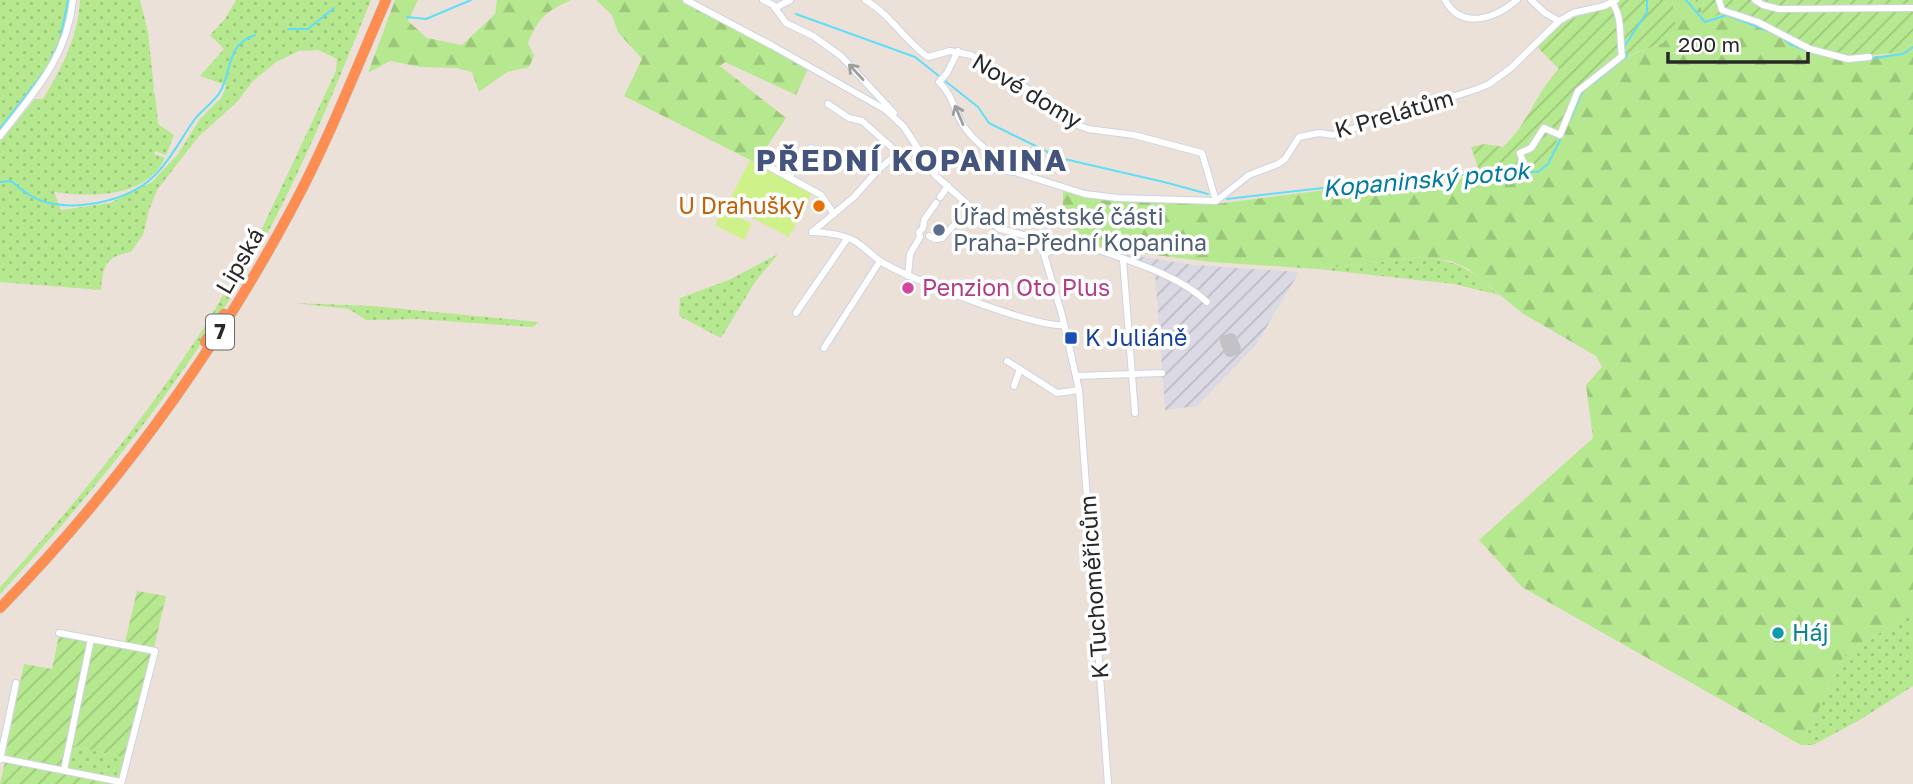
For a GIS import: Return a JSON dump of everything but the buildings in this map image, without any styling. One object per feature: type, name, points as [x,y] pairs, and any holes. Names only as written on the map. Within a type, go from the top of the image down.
[{"type":"highway","name":"Lipská","points":[[0,600],[107,478],[218,324],[310,159],[378,0]]},
{"type":"highway","name":"Lipská","points":[[0,608],[111,483],[223,328],[308,177],[347,96],[386,0]]},
{"type":"street","points":[[0,136],[46,77],[59,55],[68,31],[73,0]]},
{"type":"street","points":[[686,0],[866,98],[901,123]]},
{"type":"street","points":[[763,0],[775,8],[786,23],[813,36],[841,56],[901,123],[935,175],[984,219],[1000,229],[1031,237],[1045,254],[1063,244],[1073,242],[1175,280],[1208,302]]},
{"type":"street","points":[[775,8],[790,0]]},
{"type":"street","name":"Nové domy","points":[[865,0],[912,46],[928,57],[950,51],[971,55],[1035,93],[1052,111],[1070,122],[1202,153],[1216,201]]},
{"type":"street","points":[[1445,0],[1460,16],[1472,19],[1498,15],[1517,0]]},
{"type":"street","points":[[1523,162],[1520,153],[1531,148],[1544,128],[1560,135],[1578,91],[1622,56],[1620,17],[1614,1],[1573,13],[1559,21],[1531,0]]},
{"type":"street","points":[[1719,0],[1722,10],[1758,22],[1810,49],[1844,58],[1869,57]]},
{"type":"street","points":[[1755,0],[1779,9],[1913,8]]},
{"type":"street","name":"K Prelátům","points":[[1216,201],[1249,175],[1285,159],[1299,137],[1320,133],[1333,135],[1355,128],[1382,113],[1418,108],[1489,84],[1511,68],[1559,21]]},
{"type":"street","points":[[958,51],[939,82],[950,93],[963,125],[998,160],[1003,171]]},
{"type":"street","points":[[828,104],[849,118],[862,121],[898,153]]},
{"type":"street","points":[[789,177],[811,148]]},
{"type":"street","points":[[918,151],[898,153],[878,170],[854,197],[812,232],[824,232],[856,241],[880,261],[908,276],[1010,313],[1054,326],[1065,325]]},
{"type":"street","points":[[948,186],[932,163],[932,158],[936,155],[976,167],[1015,172],[1085,194],[1118,198],[1216,201]]},
{"type":"street","points":[[766,165],[821,195],[834,214]]},
{"type":"street","points":[[908,276],[910,254],[920,237],[923,220],[948,186]]},
{"type":"street","points":[[929,236],[942,238],[954,225]]},
{"type":"street","points":[[923,228],[929,230],[929,236]]},
{"type":"street","points":[[920,237],[925,239],[929,236]]},
{"type":"street","points":[[796,313],[847,239]]},
{"type":"street","name":"K Tuchoměřicům","points":[[1045,254],[1065,325],[1079,390],[1108,784]]},
{"type":"street","points":[[1123,260],[1135,413]]},
{"type":"street","points":[[824,348],[880,261]]},
{"type":"street","points":[[1007,361],[1057,393],[1079,390]]},
{"type":"street","points":[[1014,386],[1020,369]]},
{"type":"street","points":[[1076,376],[1162,373]]},
{"type":"street","points":[[16,683],[0,759],[121,783],[155,651],[59,633]]},
{"type":"street","points":[[64,770],[91,639]]},
{"type":"shaded area","points":[[1123,254],[1194,265],[1299,272],[1256,345],[1197,406],[1165,410],[1155,272],[1122,256]]},
{"type":"green space","points":[[0,0],[70,0],[54,56],[0,132]]},
{"type":"green space","points":[[80,0],[140,0],[148,32],[158,124],[174,135],[166,155],[155,151],[154,154],[165,158],[156,171],[144,181],[131,188],[100,194],[54,192],[61,210],[110,203],[152,182],[178,154],[200,119],[222,97],[226,85],[200,76],[224,49],[210,35],[225,19],[236,0],[371,0],[283,204],[241,281],[146,422],[75,510],[0,594],[0,587],[130,433],[205,325],[245,256],[248,245],[259,235],[336,71],[337,59],[318,50],[299,51],[276,62],[252,82],[237,102],[199,136],[157,190],[143,235],[131,252],[116,256],[107,264],[101,290],[0,282],[0,142],[35,99],[43,99],[63,64],[76,27]]},
{"type":"green space","points":[[395,0],[418,0],[408,21],[427,38],[462,45],[495,14],[497,0],[571,0],[549,12],[536,27],[528,43],[534,56],[529,67],[507,72],[479,92],[472,72],[456,68],[421,67],[390,61],[368,73]]},
{"type":"green space","points":[[596,0],[681,0],[808,69],[796,95],[725,62],[720,66],[786,118],[756,163],[624,96],[642,59],[618,32],[612,15]]},
{"type":"green space","points":[[1621,0],[1672,0],[1676,28],[1663,43],[1625,57],[1581,90],[1561,127],[1552,156],[1535,174],[1507,175],[1479,170],[1471,147],[1485,144],[1503,147],[1519,129],[1559,69],[1536,46],[1563,23],[1580,15],[1613,6]]},
{"type":"green space","points":[[1672,0],[1694,0],[1701,8],[1702,17],[1722,9],[1871,57],[1901,52],[1913,42],[1913,613],[1846,653],[1801,745],[1522,587],[1479,540],[1593,438],[1586,385],[1602,367],[1596,356],[1522,313],[1467,268],[1451,261],[1424,257],[1318,269],[1212,262],[1107,249],[1070,238],[1078,214],[1063,210],[1063,191],[1118,200],[1216,204],[1395,181],[1535,174],[1580,92],[1629,56],[1663,43],[1675,28]]},
{"type":"green space","points":[[1694,0],[1913,0],[1913,42],[1901,52],[1846,58],[1810,48],[1722,9],[1720,14],[1707,20],[1702,17],[1701,8]]},
{"type":"green space","points":[[750,160],[812,193],[789,237],[727,205]]},
{"type":"green space","points":[[723,209],[752,224],[744,240],[715,225]]},
{"type":"green space","points":[[778,254],[755,282],[721,338],[679,316],[680,298],[729,280]]},
{"type":"green space","points":[[1424,257],[1465,268],[1499,295],[1454,284],[1318,269]]},
{"type":"green space","points":[[294,303],[372,306],[539,322],[532,327],[418,319],[366,320],[349,309]]},
{"type":"green space","points":[[137,591],[166,596],[154,648],[125,642]]},
{"type":"green space","points":[[1913,613],[1913,686],[1858,721],[1813,745],[1801,745],[1846,653]]},
{"type":"green space","points":[[59,635],[87,640],[62,767],[5,756],[24,664],[52,669]]},
{"type":"green space","points":[[93,642],[152,653],[125,758],[72,745]]},
{"type":"green space","points":[[72,745],[125,758],[120,779],[68,768]]},
{"type":"green space","points":[[5,761],[117,784],[0,784]]},
{"type":"waterway","points":[[60,40],[68,0]]},
{"type":"waterway","name":"Kopaninský potok","points":[[407,17],[426,19],[471,0]]},
{"type":"waterway","name":"Kopaninský potok","points":[[1624,47],[1647,12],[1647,0]]},
{"type":"waterway","name":"Kopaninský potok","points":[[1686,0],[1705,22],[1727,15],[1771,32]]},
{"type":"waterway","name":"Kopaninský potok","points":[[288,29],[308,29],[334,8]]},
{"type":"waterway","name":"Kopaninský potok","points":[[796,14],[915,57],[978,107],[989,123],[1060,158],[1208,194]]},
{"type":"waterway","name":"Kopaninský potok","points":[[0,182],[11,181],[30,195],[56,204],[86,205],[131,192],[160,170],[195,119],[220,92],[234,52],[245,40],[255,35]]},
{"type":"waterway","name":"Kopaninský potok","points":[[1782,38],[1805,50]]},
{"type":"waterway","points":[[50,61],[59,43]]},
{"type":"waterway","name":"Kopaninský potok","points":[[1854,61],[1903,54],[1913,47]]},
{"type":"waterway","name":"Kopaninský potok","points":[[1594,83],[1627,56],[1625,52]]},
{"type":"waterway","points":[[0,129],[46,69]]},
{"type":"waterway","name":"Kopaninský potok","points":[[1570,120],[1586,88]]},
{"type":"waterway","name":"Kopaninský potok","points":[[1227,199],[1393,180],[1436,179],[1481,172],[1506,178],[1522,172],[1538,172],[1548,164],[1561,138]]},
{"type":"taxiway","points":[[1231,339],[1235,349],[1230,351],[1226,341],[1231,339]]},
{"type":"place","name":"U Drahušky","points":[[819,206]]},
{"type":"place","name":"Úřad městské části Praha-Přední Kopanina","points":[[939,230]]},
{"type":"place","name":"Penzion Oto Plus","points":[[908,288]]},
{"type":"place","name":"K Juliáně","points":[[1071,338]]},
{"type":"place","name":"Háj","points":[[1778,633]]},
{"type":"district","name":"PŘEDNÍ KOPANINA","points":[[912,161]]}]
